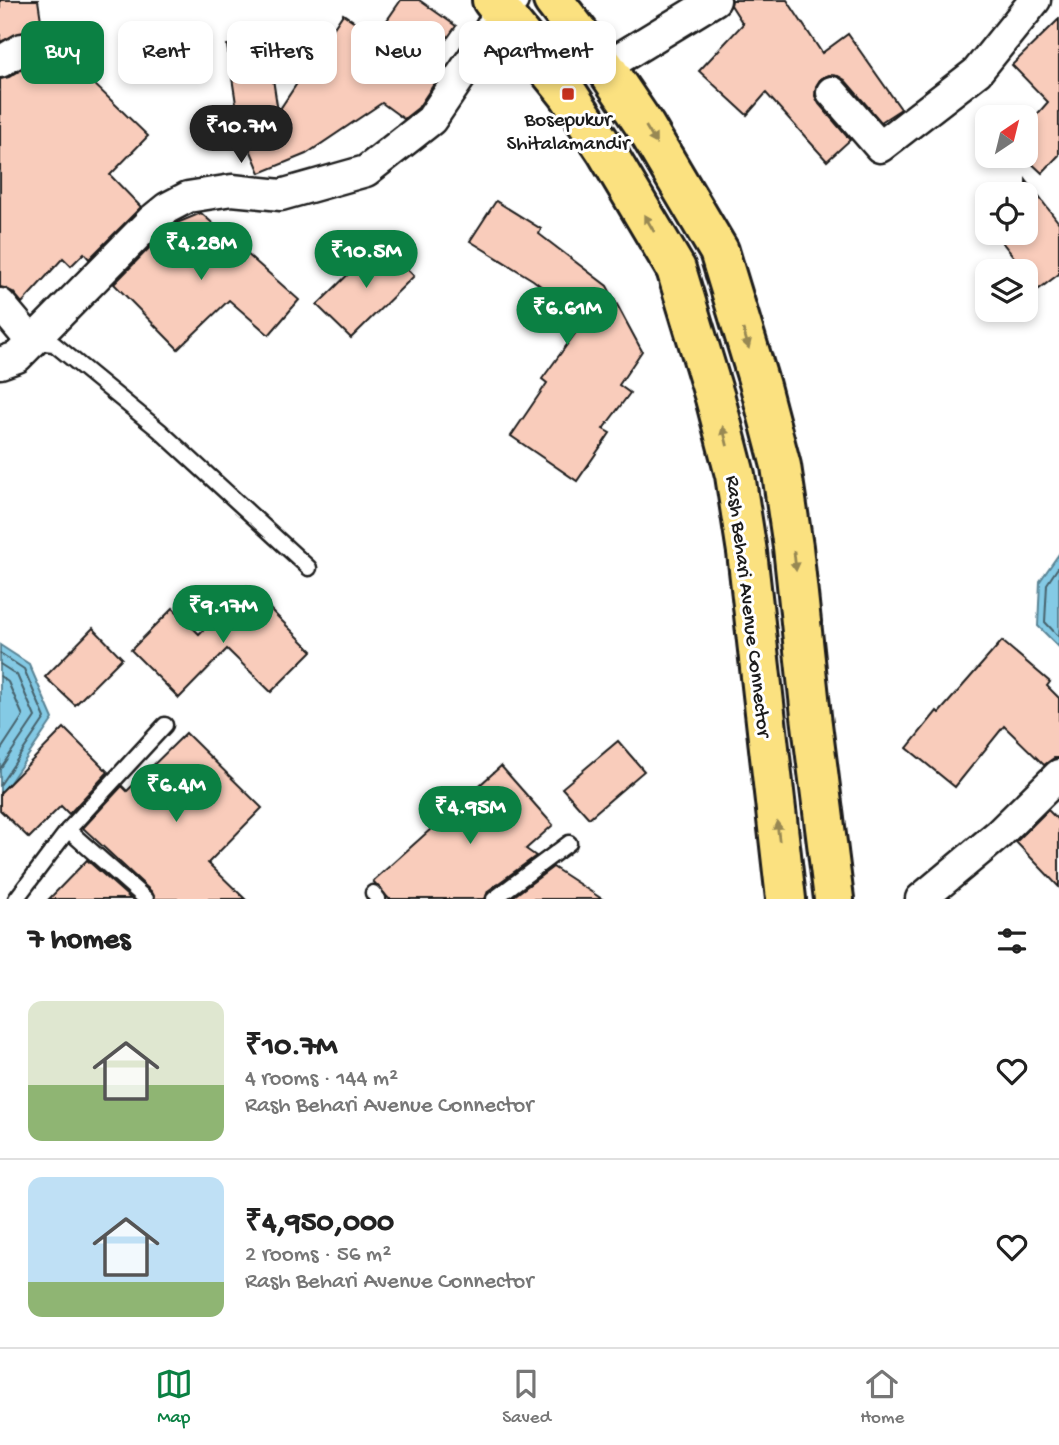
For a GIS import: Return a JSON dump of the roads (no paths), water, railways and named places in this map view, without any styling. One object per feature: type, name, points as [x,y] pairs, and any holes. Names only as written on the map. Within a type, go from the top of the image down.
[{"type":"main road","points":[[553,0],[569,21]]},
{"type":"main road","name":"Rash Behari Avenue Connector","points":[[502,3],[598,139],[676,269],[735,475],[747,552],[786,899]]},
{"type":"main road","points":[[616,83],[645,126],[719,251],[760,386],[781,466],[791,534],[834,899]]},
{"type":"street","points":[[616,60],[715,0]]},
{"type":"street","points":[[832,92],[880,147],[977,72],[1035,0]]},
{"type":"street","points":[[1049,0],[1059,8]]},
{"type":"street","points":[[0,363],[16,357],[167,208],[188,197],[232,190],[281,195],[366,171],[432,120],[477,52],[502,3]]},
{"type":"street","points":[[0,304],[32,342]]},
{"type":"street","points":[[921,899],[999,834],[1059,775]]},
{"type":"lane","points":[[32,342],[54,344],[75,361],[159,430],[309,568]]},
{"type":"lane","points":[[16,899],[68,830],[165,725]]},
{"type":"lane","points":[[68,830],[146,899]]},
{"type":"lane","points":[[494,899],[569,843]]},
{"type":"water","points":[[1059,554],[1059,647],[1038,626],[1040,581]]},
{"type":"water","points":[[0,645],[29,664],[53,719],[0,797]]},
{"type":"place","name":"Bosepukur Shitalamandir","points":[[568,94]]}]
